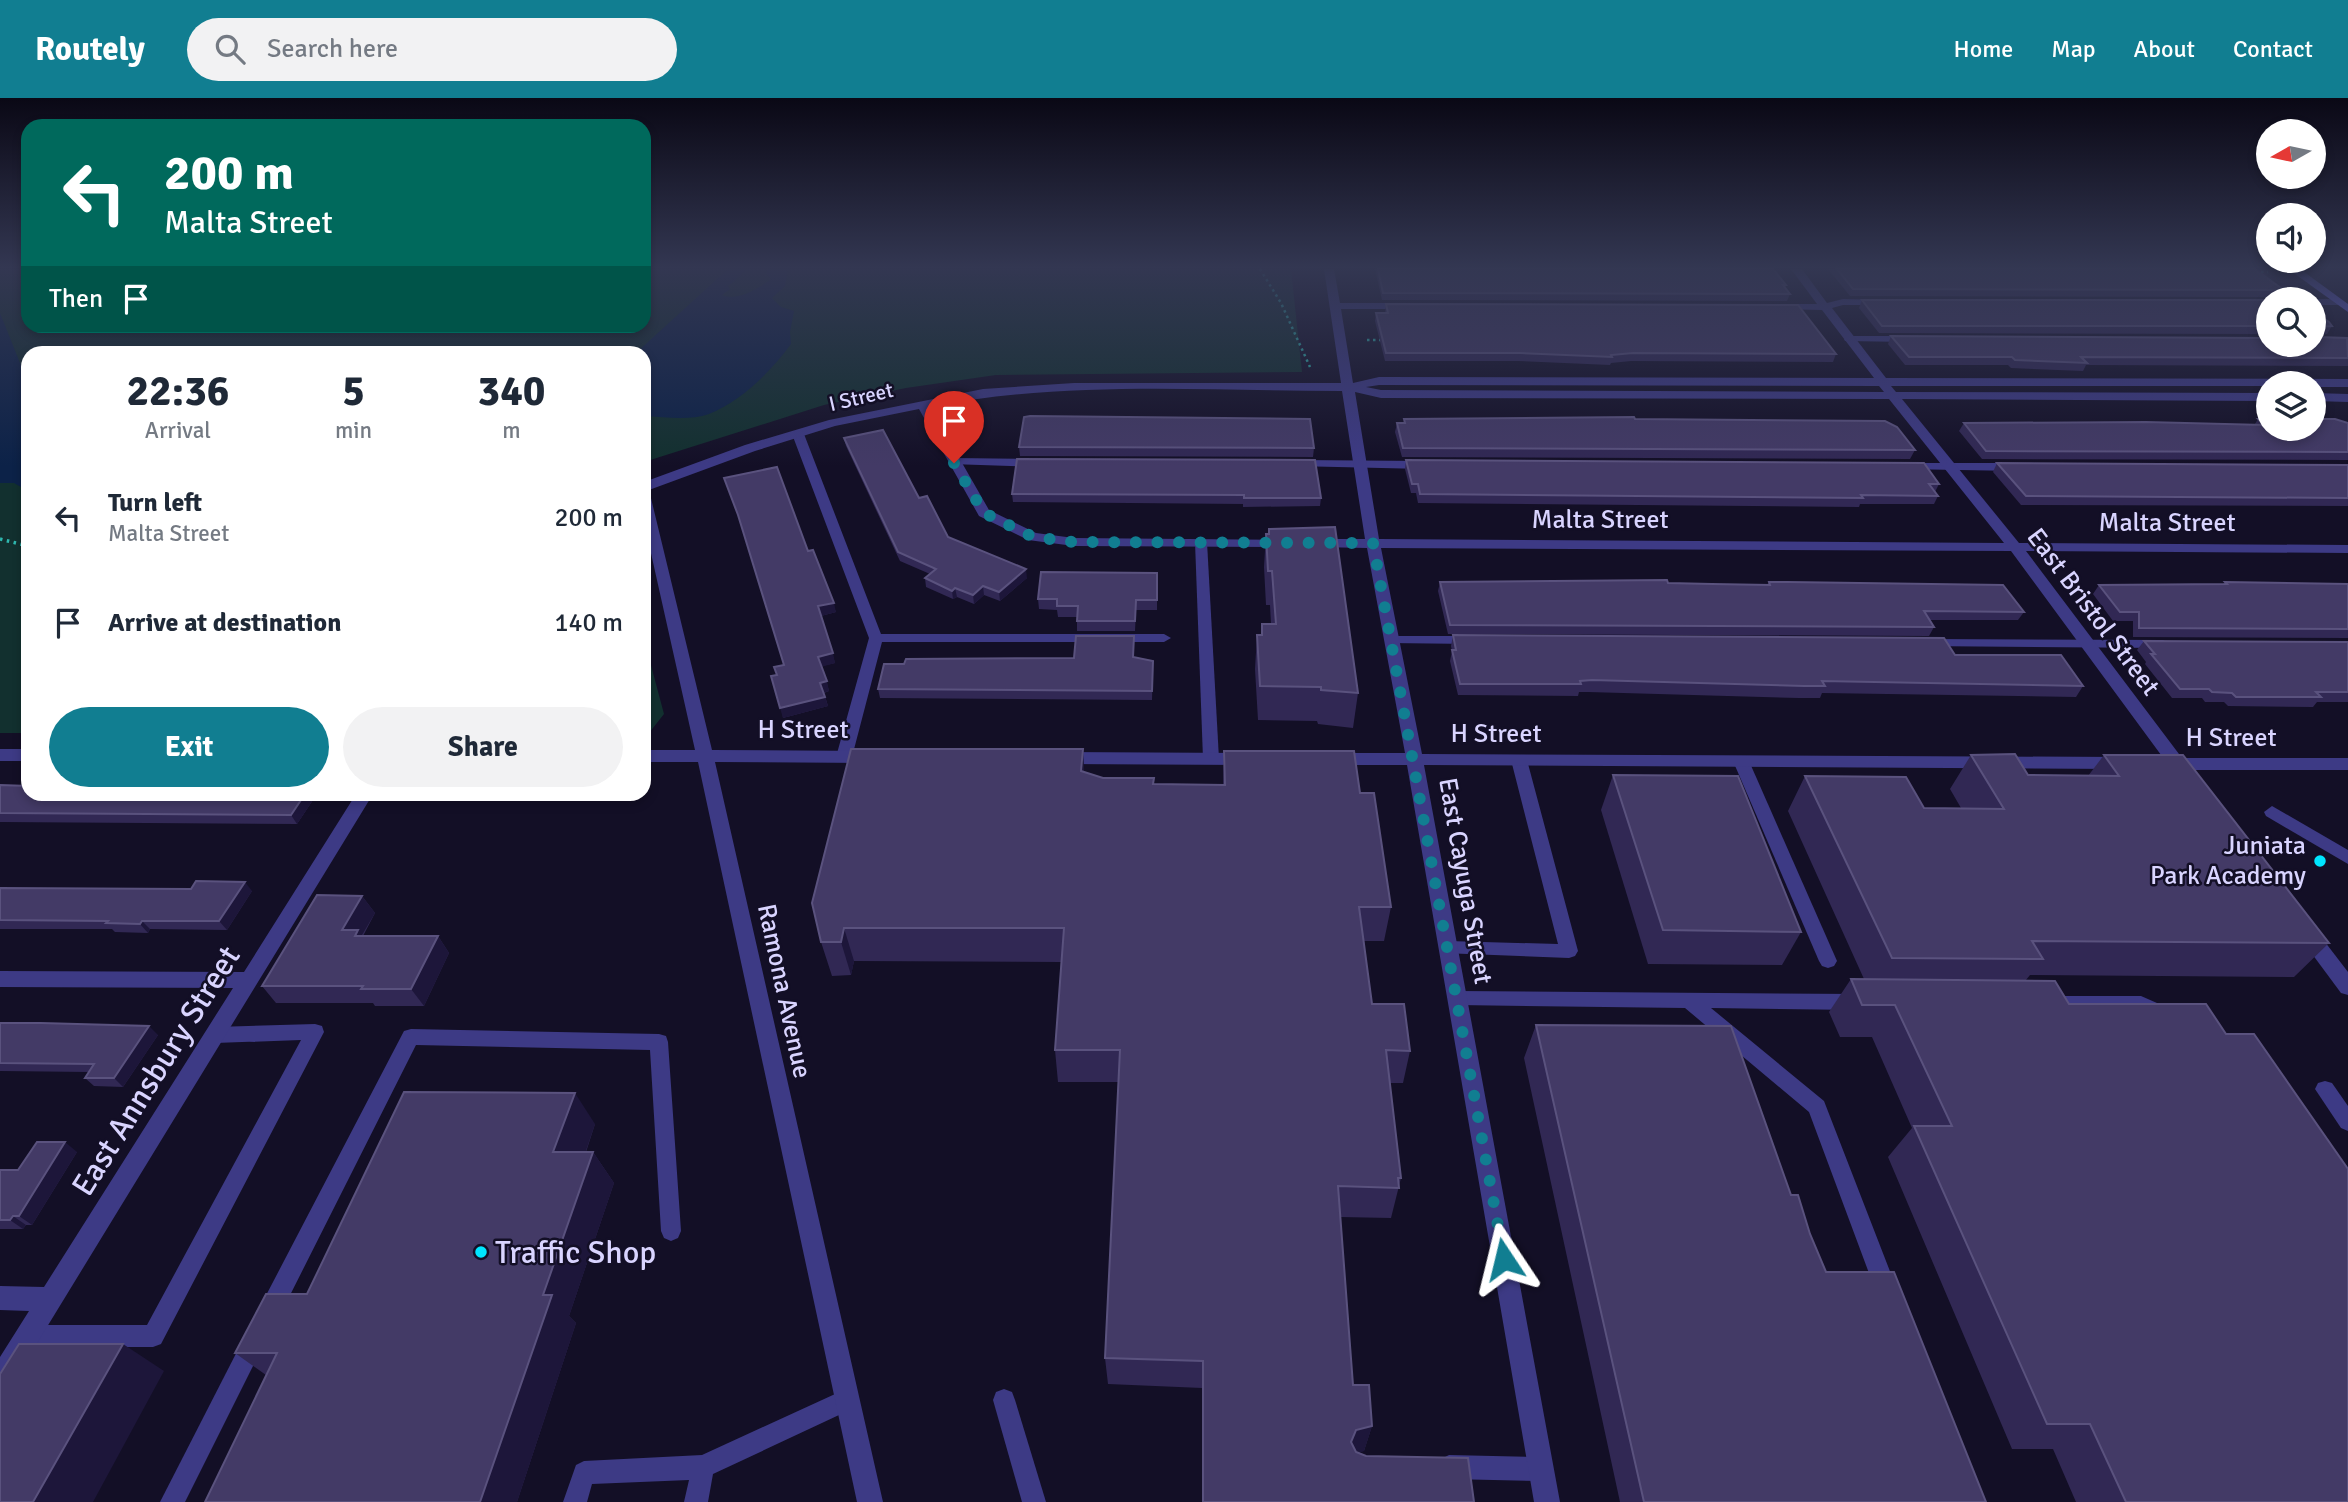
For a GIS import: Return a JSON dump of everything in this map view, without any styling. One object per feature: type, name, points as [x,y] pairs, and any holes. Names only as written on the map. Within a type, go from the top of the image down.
[{"type":"street","name":"East Cayuga Street","points":[[1340,335],[1373,543],[1415,760],[1547,1502]]},
{"type":"street","name":"East Bristol Street","points":[[1846,335],[2015,547],[2192,783]]},
{"type":"street","name":"I Street","points":[[651,487],[798,433],[833,423],[984,393],[1074,387],[1348,387],[1379,381],[2348,383]]},
{"type":"street","name":"I Street","points":[[1348,387],[1381,394],[2256,397]]},
{"type":"street","points":[[2326,397],[2348,397]]},
{"type":"street","name":"Malta Street","points":[[922,404],[984,513],[1033,537],[1074,542],[2348,549]]},
{"type":"street","name":"Ramona Avenue","points":[[651,521],[870,1502]]},
{"type":"street","points":[[0,755],[21,755]]},
{"type":"street","name":"H Street","points":[[651,756],[885,757]]},
{"type":"street","points":[[1048,758],[1265,759]]},
{"type":"street","name":"H Street","points":[[1320,759],[2348,764]]},
{"type":"street","name":"East Annsbury Street","points":[[0,1380],[361,801]]},
{"type":"street","points":[[2298,921],[2348,986]]},
{"type":"street","points":[[0,979],[250,980]]},
{"type":"street","points":[[0,1298],[50,1298]]},
{"type":"lane","points":[[1849,339],[1919,339]]},
{"type":"lane","points":[[798,433],[876,638],[844,757]]},
{"type":"lane","points":[[954,463],[1049,463]]},
{"type":"lane","points":[[1279,464],[1443,465]]},
{"type":"lane","points":[[1896,467],[2033,467]]},
{"type":"lane","points":[[1201,542],[1211,759]]},
{"type":"lane","points":[[876,638],[1164,638]]},
{"type":"lane","points":[[1392,640],[1489,640]]},
{"type":"lane","points":[[1906,643],[2183,644]]},
{"type":"lane","points":[[1448,948],[1569,951],[1519,760]]},
{"type":"lane","points":[[1741,761],[1828,961]]},
{"type":"lane","points":[[2272,812],[2348,858]]},
{"type":"lane","points":[[1457,998],[1880,1002]]},
{"type":"lane","points":[[1688,1000],[1817,1107],[1895,1311]]},
{"type":"lane","points":[[2031,1003],[2141,1004],[2163,1013]]},
{"type":"lane","points":[[27,1336],[153,1336],[315,1032],[215,1035]]},
{"type":"lane","points":[[172,1502],[411,1037],[659,1042],[671,1231]]},
{"type":"lane","points":[[2325,1089],[2348,1122]]},
{"type":"lane","points":[[575,1502],[583,1473],[703,1467],[846,1400]]},
{"type":"lane","points":[[1004,1400],[1034,1502]]},
{"type":"lane","points":[[696,1502],[703,1467]]},
{"type":"lane","points":[[1423,1467],[1541,1469]]},
{"type":"path","points":[[1295,335],[1308,366],[1316,372]]},
{"type":"path","points":[[1367,340],[1394,340]]},
{"type":"path","points":[[0,539],[21,544]]},
{"type":"green space","points":[[0,335],[1298,335],[1302,372],[996,375],[906,388],[824,405],[651,460],[651,346],[21,346],[21,733],[0,733]]},
{"type":"green space","points":[[651,665],[664,714],[651,730]]},
{"type":"water","points":[[0,335],[9,335],[21,366],[21,487],[14,483],[0,483]]},
{"type":"water","points":[[656,335],[790,335],[791,344],[755,384],[733,401],[709,414],[677,418],[651,416],[651,346],[644,346]]},
{"type":"building","points":[[1381,335],[1821,335],[1836,354],[1633,353],[1611,355],[1612,357],[1520,353],[1386,353]]},
{"type":"building","points":[[1891,336],[2256,338],[2256,357],[2326,357],[2326,337],[2347,338],[2348,358],[2081,357],[2087,363],[2015,360],[2012,357],[1909,357]]},
{"type":"building","points":[[1024,417],[1310,419],[1314,448],[1019,447]]},
{"type":"building","points":[[1634,417],[1885,421],[1897,427],[1915,450],[1403,448],[1397,423],[1405,423],[1404,419]]},
{"type":"building","points":[[2326,419],[2335,419],[2348,423],[2348,452],[1986,451],[1964,423],[2146,422],[2256,425],[2256,441],[2326,441]]},
{"type":"building","points":[[883,430],[919,498],[927,496],[948,537],[1026,569],[999,592],[983,586],[973,595],[955,588],[952,591],[925,578],[936,569],[898,552],[844,438]]},
{"type":"building","points":[[1017,459],[1315,460],[1321,498],[1012,494]]},
{"type":"building","points":[[1406,460],[1924,463],[1939,484],[1929,484],[1938,496],[1861,495],[1863,498],[1420,494],[1418,484],[1412,484]]},
{"type":"building","points":[[1997,463],[2348,465],[2348,498],[2026,496]]},
{"type":"building","points":[[777,467],[808,551],[813,550],[834,603],[818,606],[833,653],[818,657],[827,681],[820,683],[825,697],[780,708],[771,676],[777,675],[774,667],[784,665],[724,478]]},
{"type":"building","points":[[1335,527],[1358,693],[1321,690],[1321,687],[1260,686],[1257,635],[1262,635],[1262,624],[1276,624],[1266,534],[1269,534],[1269,529]]},
{"type":"building","points":[[1041,572],[1157,573],[1157,600],[1136,600],[1135,621],[1077,621],[1078,606],[1057,606],[1057,599],[1038,599]]},
{"type":"building","points":[[1667,580],[1668,583],[1770,585],[1769,582],[2003,585],[2024,612],[1924,611],[1934,627],[1450,625],[1440,582]]},
{"type":"building","points":[[2225,582],[2348,584],[2348,629],[2139,628],[2139,612],[2120,612],[2099,585],[2227,584]]},
{"type":"building","points":[[1453,635],[1944,638],[1955,655],[2061,655],[2083,686],[1822,681],[1825,686],[1804,686],[1592,680],[1580,681],[1581,684],[1460,684],[1452,650],[1456,650]]},
{"type":"building","points":[[1076,636],[1134,636],[1133,657],[1153,661],[1152,691],[878,689],[884,664],[904,664],[906,659],[1074,658]]},
{"type":"building","points":[[2144,641],[2348,642],[2348,692],[2316,692],[2321,697],[2236,697],[2232,693],[2212,692],[2209,689],[2180,689],[2151,654],[2155,654]]},
{"type":"building","points":[[851,749],[1083,749],[1081,771],[1103,778],[1154,778],[1153,784],[1225,785],[1224,751],[1354,751],[1360,793],[1374,793],[1391,907],[1359,907],[1372,1004],[1404,1004],[1410,1051],[1386,1050],[1401,1178],[1398,1178],[1399,1188],[1338,1186],[1353,1385],[1369,1385],[1372,1426],[1356,1430],[1351,1442],[1356,1452],[1366,1456],[1468,1458],[1474,1502],[1203,1502],[1203,1361],[1105,1358],[1120,1050],[1055,1050],[1064,928],[844,928],[841,942],[821,942],[812,903]]},
{"type":"building","points":[[2015,754],[2028,775],[2119,776],[2104,755],[2183,755],[2329,943],[2032,941],[2043,959],[1892,958],[1805,776],[1906,777],[1924,808],[2004,809],[1971,755]]},
{"type":"building","points":[[1613,775],[1738,776],[1801,932],[1663,930]]},
{"type":"building","points":[[0,785],[21,786],[21,801],[300,801],[291,815],[0,813]]},
{"type":"building","points":[[196,881],[245,882],[219,921],[142,921],[140,924],[0,920],[0,888],[191,889]]},
{"type":"building","points":[[317,895],[362,896],[342,930],[358,930],[355,936],[438,936],[411,989],[262,986]]},
{"type":"building","points":[[1851,979],[2055,981],[2069,1004],[2206,1004],[2226,1034],[2254,1034],[2348,1169],[2348,1502],[2126,1502],[2090,1424],[2047,1424],[1914,1126],[1952,1126],[1895,1005],[1862,1005]]},
{"type":"building","points":[[0,1023],[149,1026],[114,1078],[85,1078],[94,1064],[0,1063]]},
{"type":"building","points":[[1536,1025],[1731,1026],[1791,1195],[1798,1195],[1826,1272],[1894,1272],[1986,1502],[1644,1502]]},
{"type":"building","name":"Traffic Shop","points":[[404,1092],[575,1093],[553,1152],[593,1152],[543,1295],[552,1295],[480,1502],[205,1502],[277,1353],[235,1353],[266,1294],[307,1294]]},
{"type":"building","points":[[37,1142],[65,1142],[19,1216],[0,1220],[0,1170],[18,1170]]},
{"type":"building","points":[[19,1344],[123,1344],[33,1502],[0,1502],[0,1374]]},
{"type":"place","name":"Juniata Park Academy","points":[[2320,861]]},
{"type":"place","name":"Traffic Shop","points":[[481,1252]]},
{"type":"route","points":[[954,463],[984,513],[1033,537],[1074,542],[1373,543],[1415,760],[1504,1259]]}]
